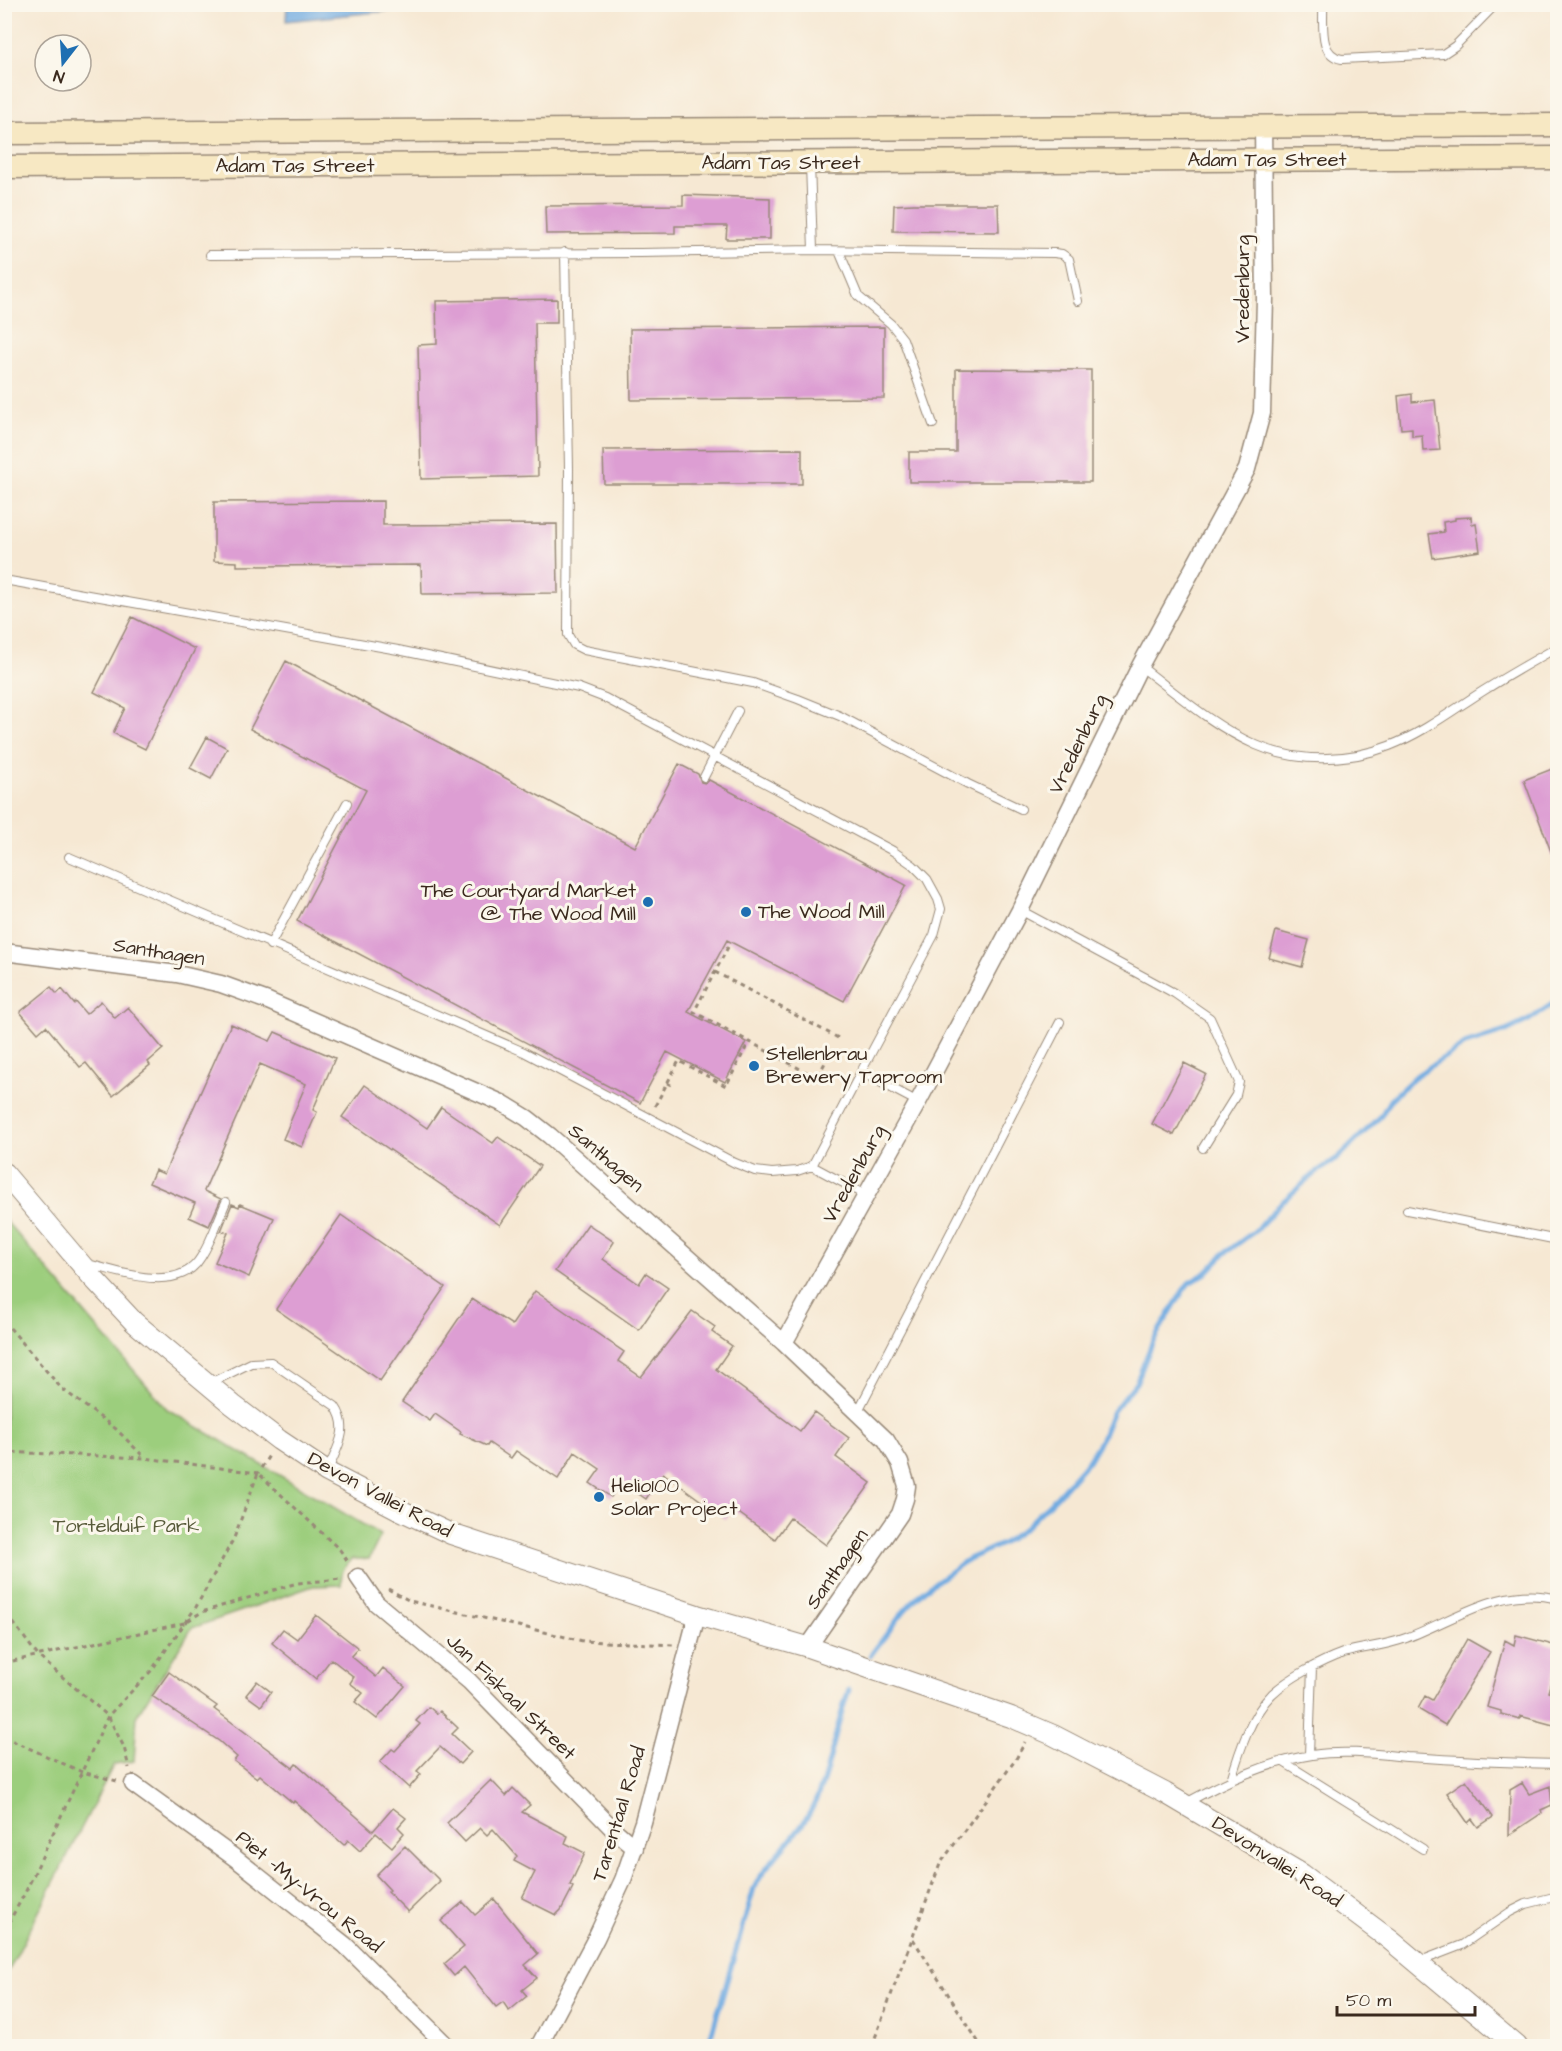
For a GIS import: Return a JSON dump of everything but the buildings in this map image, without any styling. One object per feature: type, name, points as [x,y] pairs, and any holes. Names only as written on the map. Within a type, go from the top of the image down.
[{"type":"main road","name":"Adam Tas Street","points":[[4,133],[1557,125]]},
{"type":"main road","name":"Adam Tas Street","points":[[4,167],[1557,158]]},
{"type":"street","name":"Vredenburg","points":[[784,1342],[918,1102],[1020,910],[1140,666],[1247,469],[1262,413],[1265,298],[1263,126]]},
{"type":"street","name":"Santhagen","points":[[4,952],[177,974],[221,984],[268,1001],[504,1104],[550,1136],[784,1342],[892,1447],[907,1486],[900,1514],[807,1647]]},
{"type":"street","name":"Devon Vallei Road","points":[[4,1173],[79,1262],[134,1322],[279,1440],[327,1472],[451,1534],[697,1615],[807,1647],[1011,1717]]},
{"type":"street","name":"Jan Fiskaal Street","points":[[358,1577],[376,1603],[469,1681],[613,1829],[635,1848]]},
{"type":"street","name":"Tarentaal Road","points":[[539,2046],[624,1880],[635,1848],[697,1615]]},
{"type":"street","name":"Devonvallei Road","points":[[1011,1717],[1090,1753],[1184,1804],[1302,1874],[1418,1962],[1517,2046]]},
{"type":"street","name":"Piet -My-Vrou Road","points":[[133,1784],[236,1858],[345,1945],[447,2046]]},
{"type":"lane","points":[[1323,4],[1326,48],[1334,58],[1342,59],[1443,54],[1455,46],[1496,4]]},
{"type":"lane","points":[[810,163],[813,250]]},
{"type":"lane","points":[[210,255],[813,250],[1054,253],[1062,254],[1069,259],[1078,301]]},
{"type":"lane","points":[[838,251],[858,296],[891,324],[903,339],[933,424]]},
{"type":"lane","points":[[565,252],[569,469],[568,635],[574,645],[584,650],[753,683],[771,689],[840,716],[968,784],[1021,809]]},
{"type":"lane","points":[[4,580],[398,650],[568,685],[605,698],[902,857],[927,879],[941,909],[934,935],[812,1166],[797,1171],[772,1173],[755,1171],[705,1149],[524,1052],[69,857]]},
{"type":"lane","points":[[1140,666],[1218,724],[1257,746],[1302,758],[1341,758],[1390,746],[1429,726],[1557,646]]},
{"type":"lane","points":[[704,777],[738,711]]},
{"type":"lane","points":[[270,945],[347,803]]},
{"type":"lane","points":[[1020,910],[1174,993],[1210,1018],[1239,1082],[1236,1095],[1203,1148]]},
{"type":"lane","points":[[857,1413],[1060,1022]]},
{"type":"lane","points":[[551,1067],[555,1058]]},
{"type":"lane","points":[[861,1072],[918,1102]]},
{"type":"lane","points":[[812,1166],[866,1195]]},
{"type":"lane","points":[[79,1262],[146,1277],[177,1277],[186,1272],[201,1257],[226,1202]]},
{"type":"lane","points":[[1407,1210],[1557,1240]]},
{"type":"lane","points":[[208,1384],[251,1364],[271,1362],[335,1406],[340,1413],[344,1428],[327,1472]]},
{"type":"lane","points":[[1231,1780],[1242,1742],[1264,1704],[1283,1686],[1312,1667],[1344,1653],[1407,1638],[1478,1605],[1498,1599],[1533,1597],[1557,1599]]},
{"type":"lane","points":[[1309,1755],[1312,1667]]},
{"type":"lane","points":[[1184,1804],[1231,1780],[1282,1761],[1309,1755],[1357,1753],[1506,1763],[1557,1764]]},
{"type":"lane","points":[[1282,1761],[1422,1849]]},
{"type":"lane","points":[[1418,1962],[1462,1945],[1510,1912],[1526,1904],[1557,1896]]},
{"type":"path","points":[[728,947],[694,1012],[817,1078],[829,1055]]},
{"type":"path","points":[[715,972],[840,1039]]},
{"type":"path","points":[[655,1106],[679,1061],[726,1086],[749,1042]]},
{"type":"path","points":[[736,1065],[742,1069]]},
{"type":"path","points":[[667,1083],[675,1087]]},
{"type":"path","points":[[4,1321],[61,1388],[116,1429],[145,1458]]},
{"type":"path","points":[[4,1931],[25,1893],[108,1716],[151,1671],[196,1607],[234,1538],[258,1473],[279,1440]]},
{"type":"path","points":[[4,1452],[145,1458],[258,1473],[340,1550],[358,1577]]},
{"type":"path","points":[[4,1664],[184,1623],[202,1612],[297,1583],[358,1577],[410,1600],[583,1641],[689,1646]]},
{"type":"path","points":[[4,1607],[38,1656],[108,1716],[124,1747],[133,1784],[82,1772],[4,1737]]},
{"type":"path","points":[[872,2046],[940,1864],[1016,1759],[1033,1726]]},
{"type":"path","points":[[913,1938],[981,2046]]},
{"type":"green space","name":"Tortelduif Park","points":[[5,1220],[167,1409],[381,1535],[369,1559],[352,1559],[346,1565],[341,1585],[313,1586],[192,1628],[137,1715],[134,1761],[114,1764],[5,1978]]},
{"type":"water","points":[[287,4],[450,5],[286,21]]},
{"type":"waterway","points":[[870,1656],[904,1611],[923,1591],[968,1559],[1002,1544],[1025,1528],[1088,1461],[1113,1411],[1136,1383],[1153,1341],[1189,1283],[1206,1273],[1225,1253],[1255,1231],[1281,1203],[1315,1173],[1339,1157],[1381,1116],[1390,1100],[1417,1075],[1465,1044],[1506,1031],[1529,1020],[1558,1000]]},
{"type":"waterway","points":[[708,2046],[754,1888],[766,1868],[803,1824],[816,1800],[849,1690]]},
{"type":"place","name":"The Courtyard Market @ The Wood Mill","points":[[648,902]]},
{"type":"place","name":"The Wood Mill","points":[[746,912]]},
{"type":"place","name":"Stellenbrau Brewery Taproom","points":[[754,1066]]},
{"type":"place","name":"Helio100 Solar Project","points":[[599,1497]]}]
